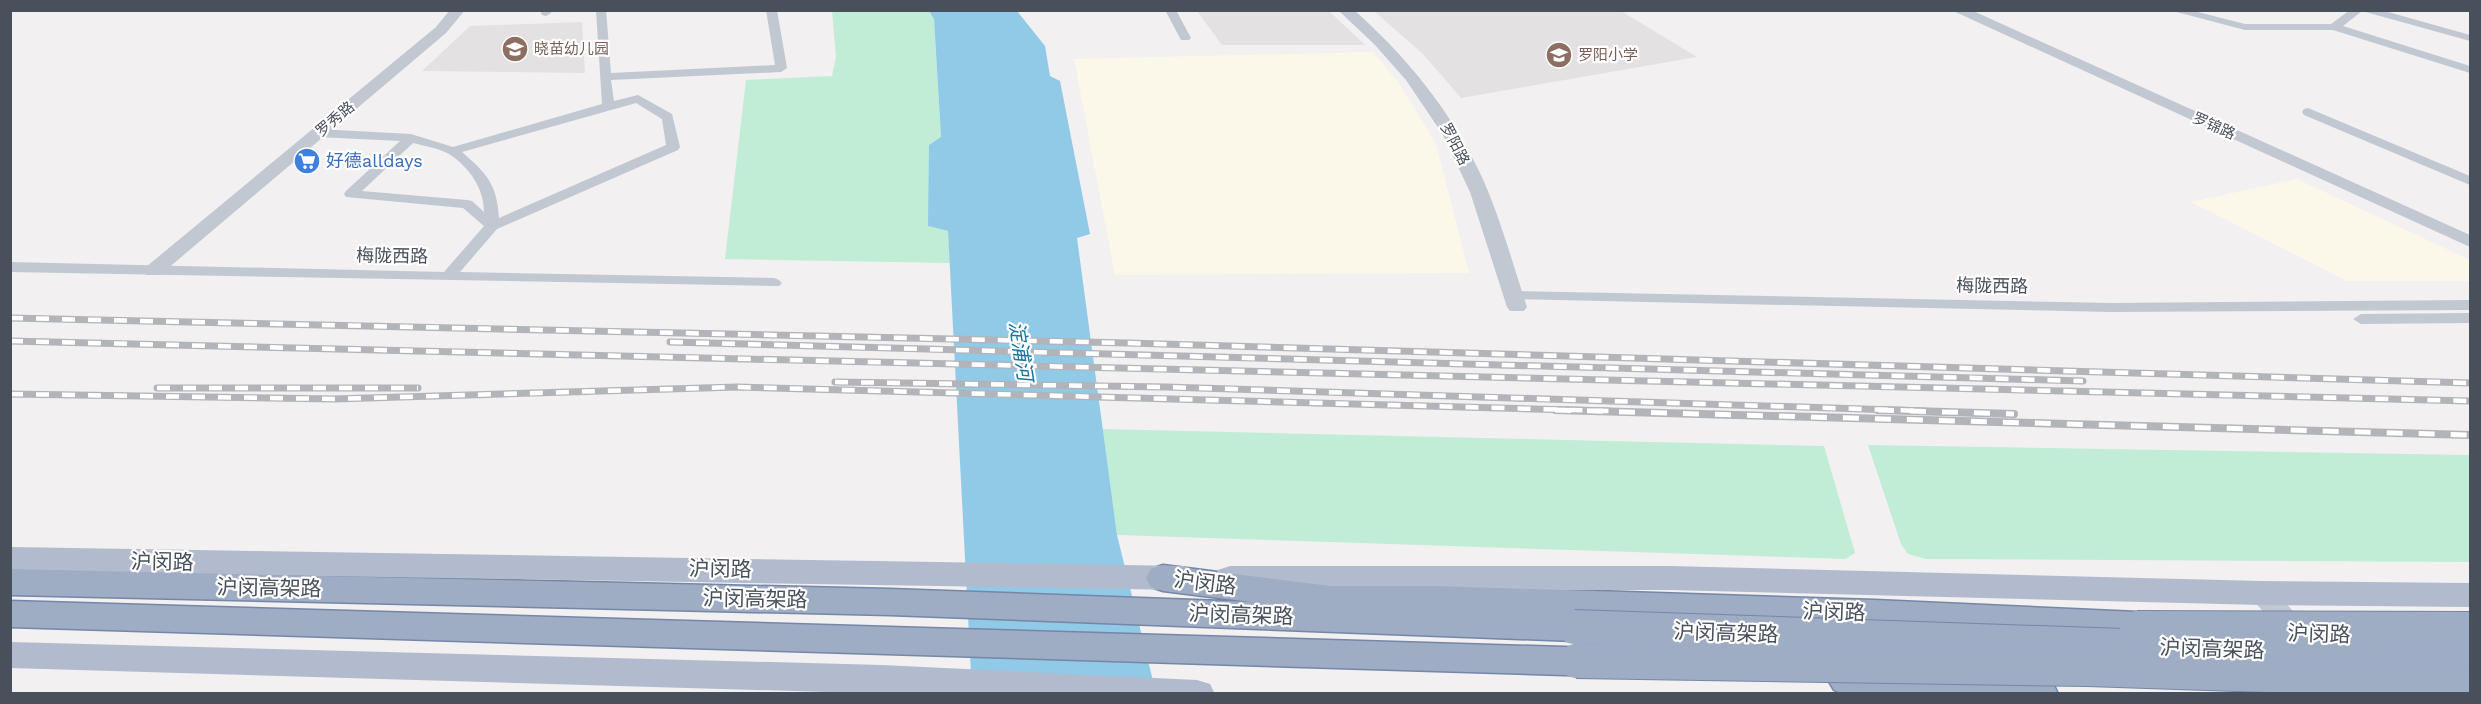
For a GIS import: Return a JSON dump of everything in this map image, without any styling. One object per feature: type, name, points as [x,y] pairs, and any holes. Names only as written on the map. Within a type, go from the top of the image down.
[{"type":"highway","name":"沪闵路","points":[[1162,578],[1330,599],[1435,599],[1875,613],[2298,634],[2470,638]]},
{"type":"highway","name":"沪闵高架路","points":[[10,582],[890,602],[1575,644],[2087,669],[2470,682]]},
{"type":"highway","name":"沪闵高架路","points":[[10,614],[1575,644],[2470,658]]},
{"type":"highway","points":[[1575,644],[2470,629]]},
{"type":"highway","points":[[1575,644],[2039,693]]},
{"type":"main road","name":"沪闵路","points":[[10,560],[906,572],[1162,578]]},
{"type":"main road","points":[[1162,578],[1681,579],[2262,593],[2470,595]]},
{"type":"main road","points":[[10,655],[882,679],[1180,693]]},
{"type":"street","name":"罗秀路","points":[[153,271],[441,30],[458,10]]},
{"type":"street","points":[[601,10],[608,106]]},
{"type":"street","points":[[605,76],[781,68],[771,10]]},
{"type":"street","points":[[1170,10],[1185,38]]},
{"type":"street","name":"罗阳路","points":[[1345,10],[1365,27],[1408,72],[1441,117],[1464,158],[1480,197],[1515,302]]},
{"type":"street","name":"罗锦路","points":[[1958,10],[2470,242]]},
{"type":"street","points":[[2174,10],[2244,27],[2334,27],[2470,70]]},
{"type":"street","points":[[2334,27],[2358,10]]},
{"type":"street","points":[[2367,10],[2470,38]]},
{"type":"street","points":[[447,277],[492,226],[673,147],[668,117],[638,99],[453,151]]},
{"type":"street","points":[[2308,112],[2470,181]]},
{"type":"street","points":[[318,133],[411,138],[453,151],[479,174],[491,198],[492,226]]},
{"type":"street","points":[[411,138],[351,194],[467,204],[492,226]]},
{"type":"street","name":"梅陇西路","points":[[10,267],[774,282]]},
{"type":"street","points":[[10,275],[82,277],[153,271]]},
{"type":"street","name":"梅陇西路","points":[[1515,302],[1832,308],[2152,320],[2470,318]]},
{"type":"street","name":"梅陇西路","points":[[1832,308],[2286,309],[2470,305]]},
{"type":"street","points":[[2262,593],[2347,693]]},
{"type":"shaded area","points":[[1197,11],[1329,11],[1365,45],[1222,45]]},
{"type":"shaded area","name":"罗阳小学","points":[[1374,11],[1621,11],[1697,57],[1461,98],[1423,54]]},
{"type":"shaded area","name":"晓苗幼儿园","points":[[582,22],[585,73],[422,71],[470,26]]},
{"type":"shaded area","points":[[1373,52],[1399,83],[1436,144],[1469,273],[1115,275],[1074,59]]},
{"type":"shaded area","points":[[2297,179],[2470,260],[2470,281],[2347,281],[2191,202]]},
{"type":"green space","points":[[832,11],[929,11],[934,19],[941,137],[928,226],[948,231],[950,263],[725,259],[746,80],[832,76],[836,57]]},
{"type":"green space","points":[[1102,429],[1824,446],[1855,553],[1845,559],[1117,535]]},
{"type":"green space","points":[[1868,445],[2470,455],[2470,562],[1926,559],[1908,554],[1901,544]]},
{"type":"water","name":"淀浦河","points":[[929,11],[1017,11],[1045,46],[1050,76],[1060,81],[1090,234],[1077,238],[1117,535],[1156,693],[972,693],[948,231],[928,226],[929,145],[941,137],[934,19]]},
{"type":"railway","points":[[10,318],[1128,343],[2470,383]]},
{"type":"railway","points":[[10,341],[2470,401]]},
{"type":"railway","points":[[670,342],[2083,381]]},
{"type":"railway","points":[[835,382],[1166,387],[1925,411]]},
{"type":"railway","points":[[10,394],[334,399],[737,387],[1609,411]]},
{"type":"railway","points":[[157,388],[418,388]]},
{"type":"railway","points":[[1555,410],[2470,435]]},
{"type":"railway","points":[[1878,410],[2014,414]]},
{"type":"place","name":"晓苗幼儿园","points":[[515,49]]},
{"type":"place","name":"罗阳小学","points":[[1559,55]]},
{"type":"place","name":"好德alldays","points":[[307,161]]}]
